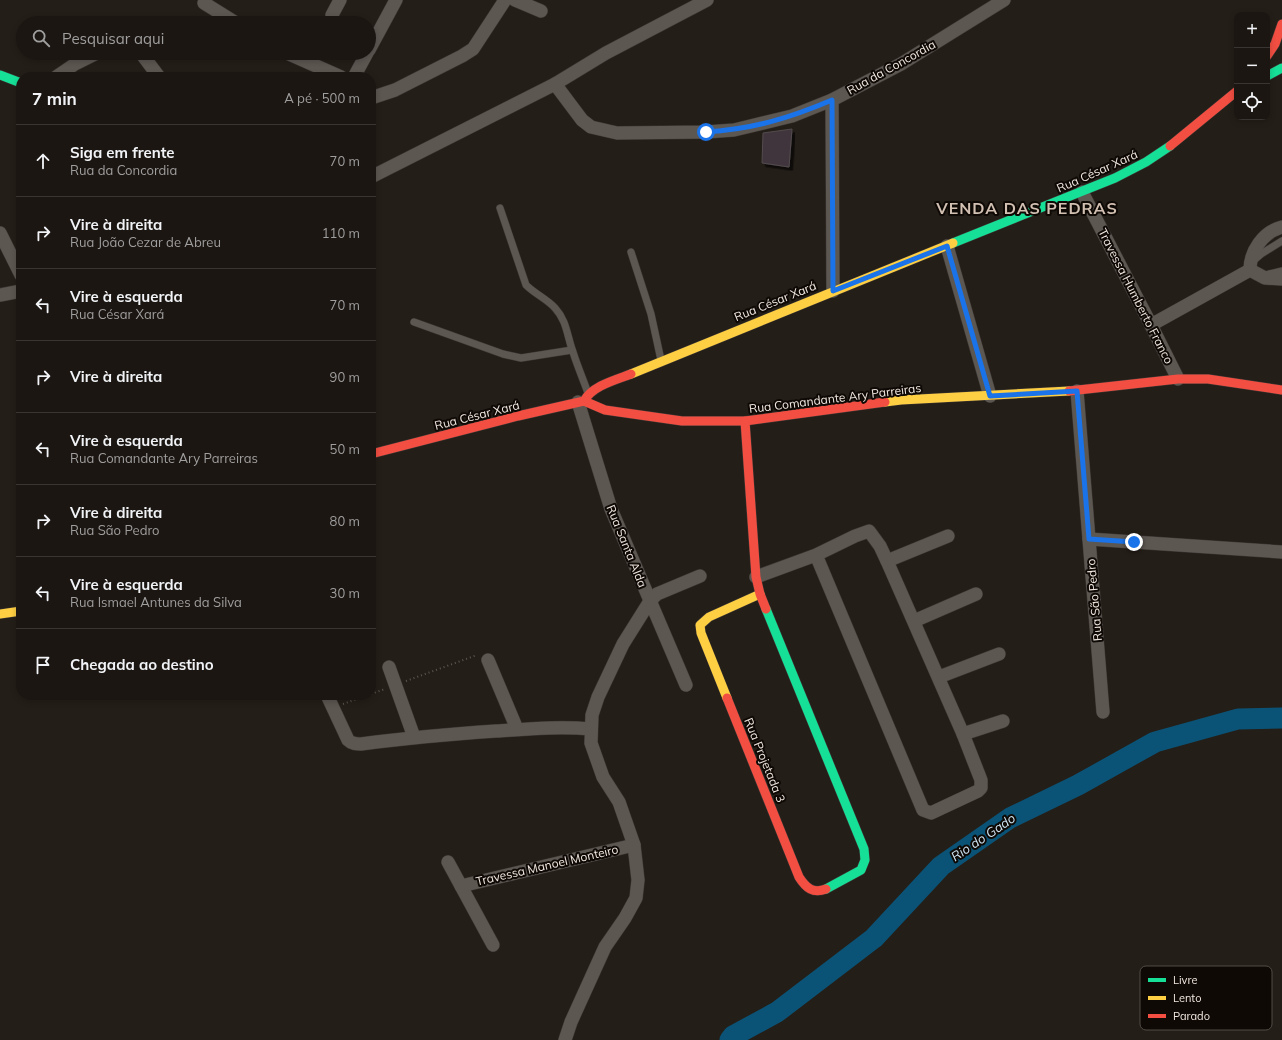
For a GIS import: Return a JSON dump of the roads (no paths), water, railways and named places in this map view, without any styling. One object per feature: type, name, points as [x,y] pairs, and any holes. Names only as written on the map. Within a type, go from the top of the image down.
[{"type":"main road","points":[[1270,52],[1275,44],[1282,24]]},
{"type":"main road","points":[[1270,74],[1282,68]]},
{"type":"main road","name":"Rua César Xará","points":[[376,453],[583,399],[608,390],[662,361],[1115,178],[1146,162],[1166,149],[1234,95]]},
{"type":"main road","name":"Rua Comandante Ary Parreiras","points":[[583,399],[605,410],[615,412],[682,421],[745,421],[901,400],[1077,391],[1178,379],[1208,379],[1282,390]]},
{"type":"main road","points":[[608,390],[611,405],[615,412]]},
{"type":"main road","points":[[745,421],[756,577],[760,594]]},
{"type":"main road","name":"Rua Projetada 3","points":[[760,594],[866,857],[865,863],[861,870],[823,892],[814,891],[808,888],[799,877],[701,633],[700,625],[709,617],[760,594]]},
{"type":"main road","points":[[0,614],[16,612]]},
{"type":"street","points":[[332,15],[340,0]]},
{"type":"street","points":[[376,37],[396,0]]},
{"type":"street","points":[[376,96],[395,90],[473,49],[505,0]]},
{"type":"street","points":[[515,0],[540,11]]},
{"type":"street","points":[[376,174],[555,84],[606,53],[707,0]]},
{"type":"street","name":"Rua da Concordia","points":[[555,84],[582,120],[591,127],[617,133],[706,132],[734,130],[792,116],[832,100],[901,64],[1004,0]]},
{"type":"street","points":[[204,3],[225,16]]},
{"type":"street","points":[[63,72],[83,60]]},
{"type":"street","points":[[146,60],[155,72]]},
{"type":"street","points":[[303,60],[330,72]]},
{"type":"street","points":[[357,72],[363,60]]},
{"type":"street","points":[[832,100],[833,291]]},
{"type":"street","name":"Travessa Humberto Franco","points":[[1082,192],[1178,379]]},
{"type":"street","points":[[1151,324],[1251,269],[1257,246],[1270,232],[1282,227]]},
{"type":"street","points":[[0,233],[16,265]]},
{"type":"street","points":[[947,246],[990,396]]},
{"type":"street","points":[[1251,269],[1265,278],[1276,280],[1282,279]]},
{"type":"street","points":[[0,296],[16,292]]},
{"type":"street","name":"Rua São Pedro","points":[[1077,391],[1103,712]]},
{"type":"street","name":"Rua Santa Alda","points":[[583,399],[611,509],[686,685]]},
{"type":"street","points":[[756,577],[816,555],[855,536],[869,531],[880,546],[887,561],[963,734],[981,780],[981,788],[978,791],[934,812],[927,812],[923,810],[816,555]]},
{"type":"street","points":[[887,561],[948,536]]},
{"type":"street","points":[[1089,539],[1282,552]]},
{"type":"street","points":[[565,1040],[571,1022],[605,947],[625,918],[636,898],[638,880],[634,845],[619,802],[603,777],[591,744],[592,715],[598,697],[623,644],[650,601],[658,594],[700,576]]},
{"type":"street","points":[[914,621],[976,594]]},
{"type":"street","points":[[939,677],[1000,654]]},
{"type":"street","points":[[488,660],[517,730]]},
{"type":"street","points":[[389,667],[414,737]]},
{"type":"street","points":[[329,700],[348,740],[351,743],[361,744],[414,737],[517,730],[570,727],[591,729]]},
{"type":"street","points":[[963,734],[1003,721]]},
{"type":"street","name":"Travessa Manoel Monteiro","points":[[461,886],[634,845]]},
{"type":"street","name":"Travessa Manoel Monteiro","points":[[448,862],[492,945]]},
{"type":"lane","points":[[500,208],[526,285],[556,309],[567,328],[583,399]]},
{"type":"lane","points":[[1282,241],[1261,254],[1251,269],[1270,274],[1282,271]]},
{"type":"lane","points":[[631,252],[651,314],[662,361]]},
{"type":"lane","points":[[414,322],[503,354],[521,358],[572,350]]},
{"type":"waterway","name":"Rio do Gado","points":[[730,1040],[733,1036],[777,1012],[874,938],[941,866],[1010,818],[1078,785],[1155,742],[1238,719],[1282,718]]},
{"type":"district","name":"VENDA DAS PEDRAS","points":[[1027,208]]}]
